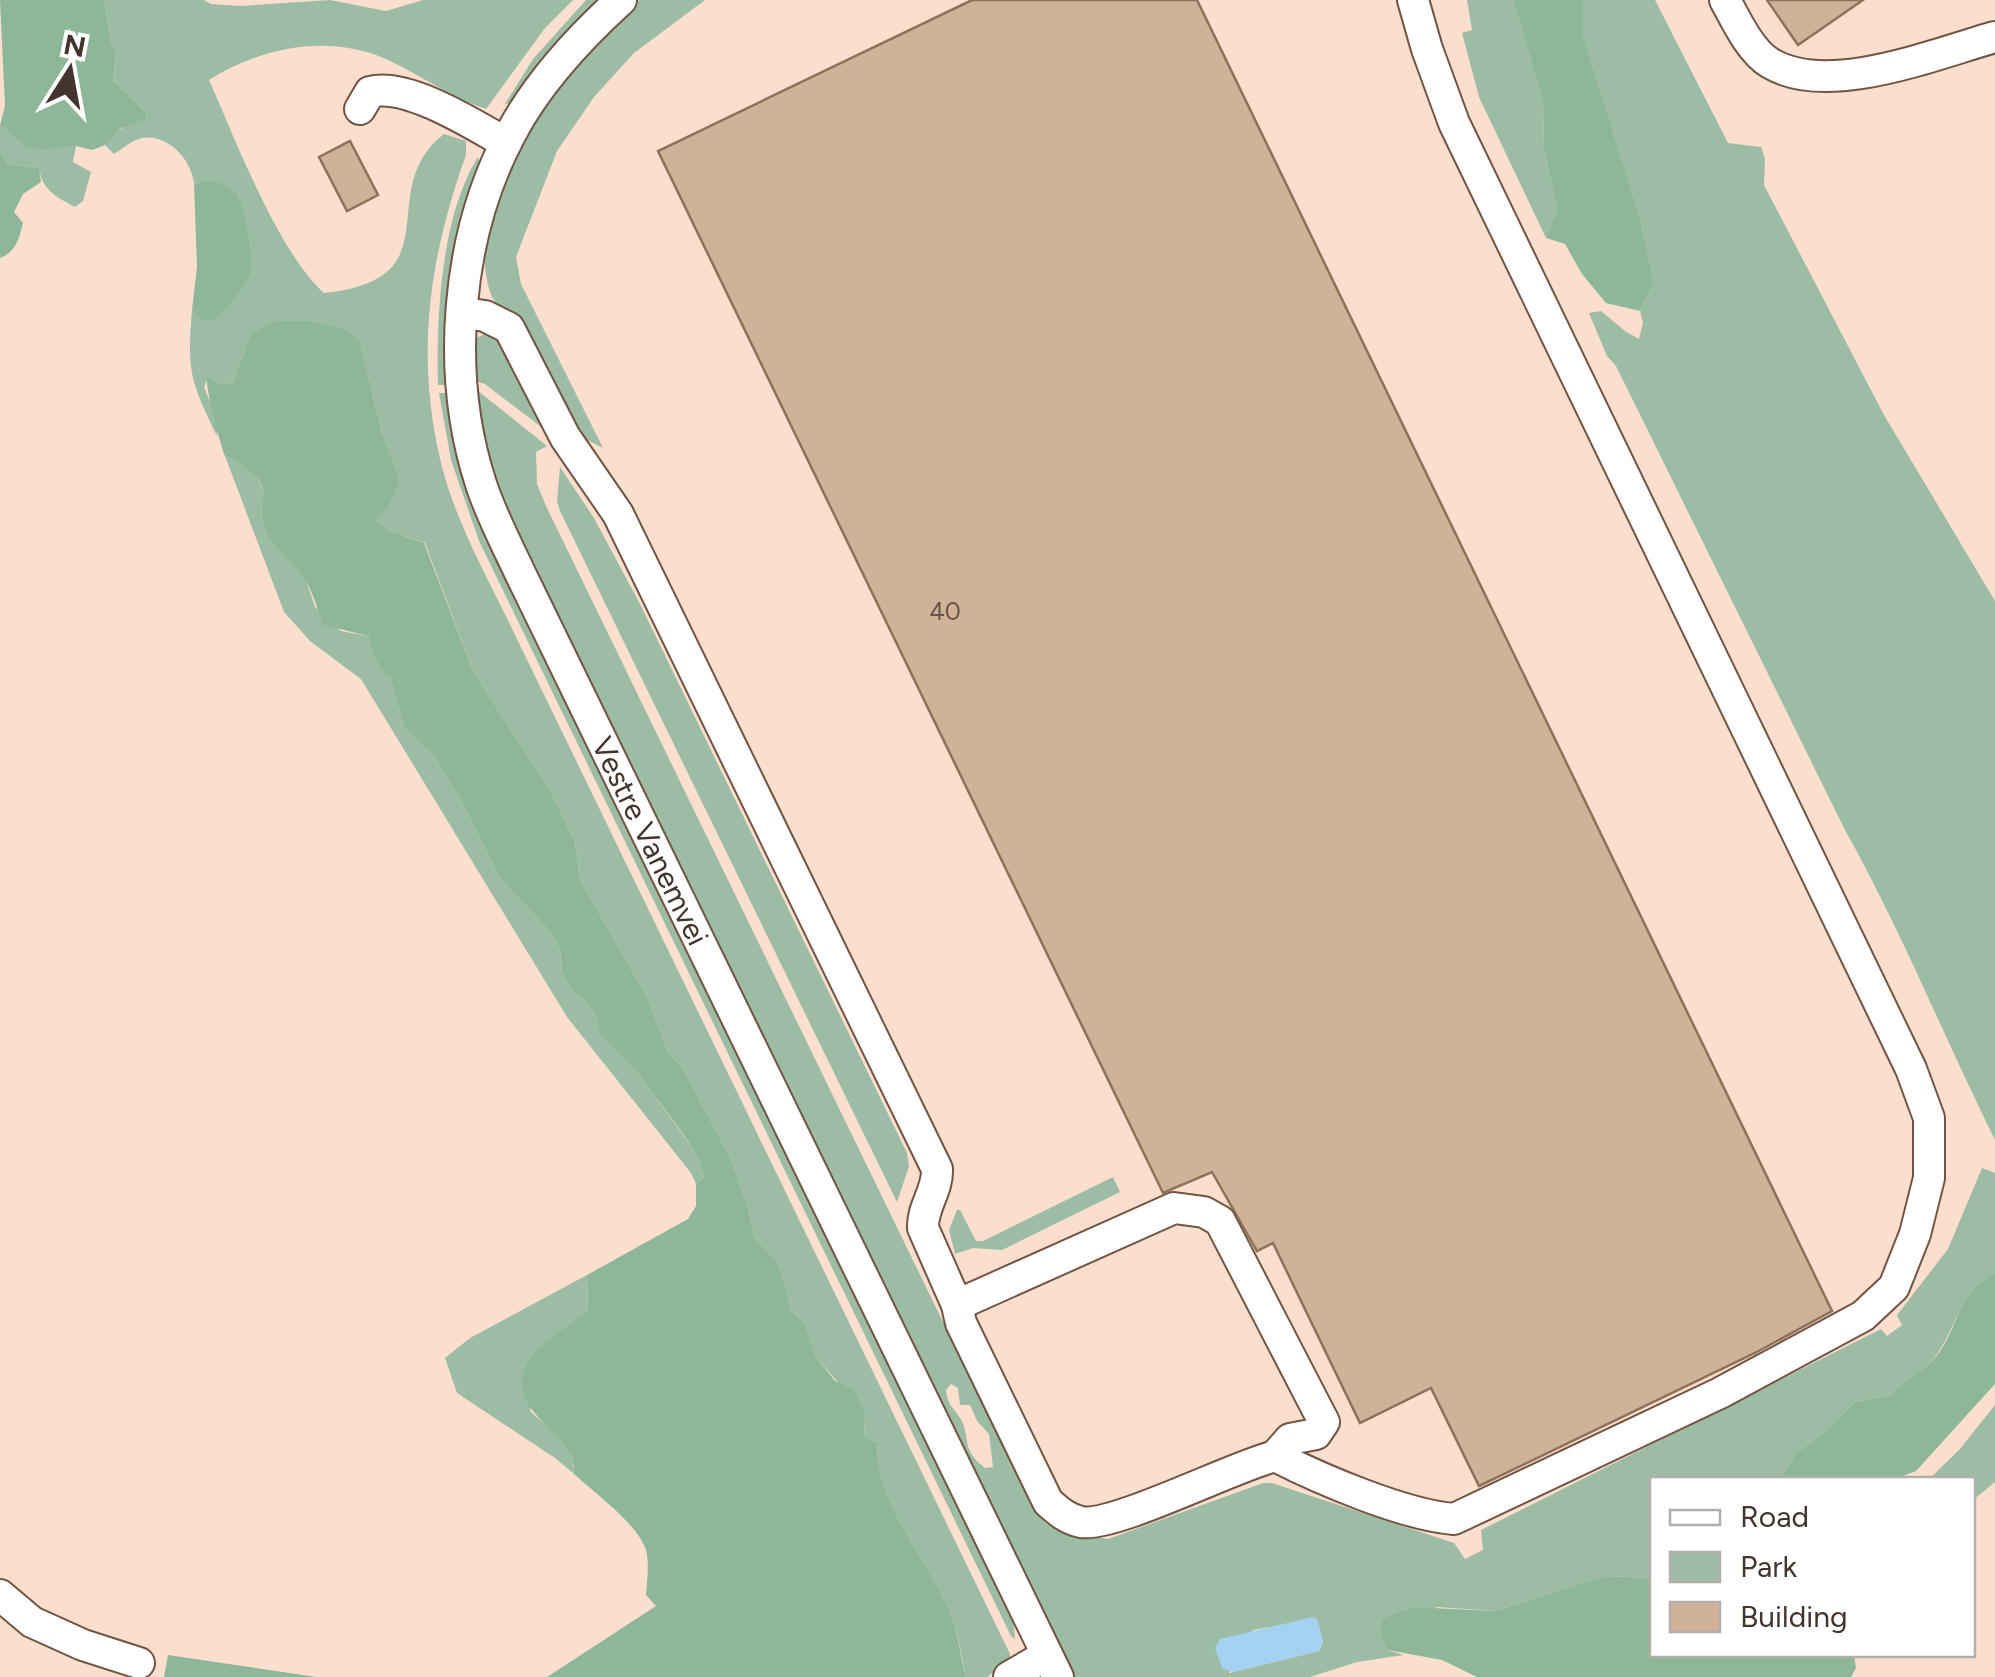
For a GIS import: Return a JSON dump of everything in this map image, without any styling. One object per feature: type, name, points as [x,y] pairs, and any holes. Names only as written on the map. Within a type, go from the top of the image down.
[{"type":"street","name":"Vestre Vanemvei","points":[[621,0],[567,53],[546,80],[506,142],[478,215],[463,313],[460,387],[481,485],[1053,1666]]},
{"type":"street","points":[[1275,1456],[1325,1480],[1434,1517],[1454,1519],[1720,1393],[1864,1316],[1894,1287],[1930,1178],[1928,1118],[1912,1070],[1454,123],[1426,49],[1413,0]]},
{"type":"street","points":[[1726,0],[1766,61],[1812,78],[1907,64],[1995,37]]},
{"type":"street","points":[[360,109],[370,92],[392,90],[506,142]]},
{"type":"street","points":[[463,313],[485,316],[509,328],[565,437],[624,526],[937,1169],[938,1180],[922,1217],[922,1228],[961,1322],[1048,1502],[1064,1516],[1085,1523],[1113,1519],[1247,1463],[1275,1456],[1290,1439],[1316,1434],[1324,1422],[1220,1221],[1204,1212],[1174,1208],[956,1305]]},
{"type":"street","points":[[0,1595],[32,1622],[82,1645],[140,1663]]},
{"type":"street","points":[[1009,1677],[1053,1666]]},
{"type":"green space","points":[[0,0],[104,0],[116,53],[113,80],[145,111],[146,119],[121,128],[105,145],[92,150],[76,146],[41,150],[27,147],[0,125],[5,106]]},
{"type":"green space","points":[[104,0],[204,0],[240,6],[330,0],[386,11],[423,0],[573,0],[545,28],[486,109],[388,60],[343,47],[273,52],[209,80],[274,223],[290,251],[324,293],[364,284],[389,270],[401,252],[413,181],[423,157],[444,134],[466,141],[466,155],[443,232],[430,307],[429,384],[447,486],[474,552],[1010,1654],[1010,1660],[987,1677],[966,1677],[951,1615],[894,1511],[879,1467],[877,1443],[864,1436],[865,1414],[816,1357],[805,1324],[791,1310],[775,1259],[754,1237],[731,1159],[682,1067],[668,1053],[648,999],[580,880],[575,842],[552,794],[473,671],[425,543],[390,531],[376,520],[400,479],[382,433],[360,342],[250,335],[233,383],[221,384],[208,378],[204,387],[218,421],[217,436],[192,375],[192,310],[201,320],[240,287],[250,268],[248,241],[206,180],[194,184],[182,156],[166,142],[146,138],[133,141],[114,154],[105,145],[145,111],[113,80],[116,53]]},
{"type":"green space","points":[[586,0],[600,0],[511,103],[505,104],[533,59]]},
{"type":"green space","points":[[639,0],[705,0],[634,53],[594,97],[557,151],[516,257],[521,284],[603,448],[587,440],[574,426],[492,297],[485,260],[490,219],[504,176],[526,134],[582,57]]},
{"type":"green space","points":[[1467,0],[1513,0],[1543,101],[1544,149],[1557,209],[1546,238],[1479,97],[1462,33],[1472,30]]},
{"type":"green space","points":[[1513,0],[1583,0],[1583,35],[1639,214],[1654,283],[1640,311],[1606,303],[1582,274],[1565,244],[1546,238],[1557,209],[1544,149],[1543,101]]},
{"type":"green space","points":[[1583,0],[1655,0],[1728,143],[1761,147],[1765,159],[1764,185],[1884,415],[1995,601],[1995,1140],[1885,906],[1616,366],[1607,356],[1589,313],[1601,311],[1639,339],[1643,323],[1640,311],[1654,283],[1639,214],[1583,35]]},
{"type":"green space","points":[[0,125],[35,147],[76,146],[73,162],[91,172],[83,201],[75,207],[56,196],[43,182],[39,168],[8,164],[0,152]]},
{"type":"green space","points":[[0,152],[8,164],[39,168],[41,182],[23,194],[14,212],[23,223],[18,240],[0,258]]},
{"type":"green space","points":[[478,157],[480,165],[448,385],[438,385],[443,268],[456,208]]},
{"type":"green space","points":[[206,180],[229,187],[239,198],[251,260],[246,283],[214,320],[201,320],[192,310],[197,267],[194,184]]},
{"type":"green space","points":[[277,321],[310,321],[346,330],[360,342],[382,433],[400,479],[388,507],[376,520],[390,531],[424,543],[473,671],[552,794],[575,842],[580,880],[648,999],[668,1053],[682,1067],[731,1159],[754,1237],[775,1259],[791,1310],[805,1324],[816,1357],[835,1381],[854,1390],[865,1414],[864,1436],[877,1443],[879,1467],[894,1511],[951,1615],[966,1677],[547,1677],[656,1606],[646,1595],[647,1555],[637,1533],[573,1473],[573,1459],[532,1409],[524,1395],[522,1379],[541,1346],[588,1310],[587,1275],[688,1219],[696,1206],[696,1184],[704,1177],[682,1132],[635,1070],[599,1032],[598,1019],[587,1002],[570,989],[553,935],[499,877],[434,756],[404,727],[390,677],[378,664],[368,636],[324,625],[306,581],[274,544],[264,525],[262,487],[245,467],[225,456],[207,377],[221,384],[233,383],[250,335]]},
{"type":"green space","points":[[487,333],[496,335],[549,433],[485,384],[472,380],[474,339]]},
{"type":"green space","points":[[477,390],[547,446],[536,452],[537,484],[546,506],[1034,1509],[1045,1523],[1060,1531],[1108,1539],[1272,1483],[1454,1543],[1465,1559],[1483,1550],[1481,1530],[1881,1329],[1887,1336],[1902,1325],[1897,1315],[1948,1249],[1982,1168],[1995,1173],[1995,1273],[1965,1301],[1945,1342],[1928,1365],[1891,1395],[1854,1402],[1829,1429],[1796,1453],[1781,1477],[1650,1477],[1650,1578],[1605,1576],[1494,1611],[1437,1607],[1388,1650],[1404,1655],[1357,1662],[1310,1677],[1072,1677],[528,564],[483,436]],"holes":[[[951,1384],[958,1388],[960,1405],[970,1405],[989,1434],[993,1467],[985,1468],[969,1448],[946,1390]],[[1317,1619],[1323,1642],[1319,1651],[1229,1673],[1253,1630]]]},
{"type":"green space","points":[[439,393],[449,393],[1013,1617],[1015,1639],[479,541],[451,460]]},
{"type":"green space","points":[[225,456],[258,479],[263,519],[306,580],[315,607],[341,631],[368,636],[378,664],[390,677],[404,727],[434,756],[499,877],[553,935],[570,989],[587,1002],[598,1019],[600,1032],[635,1070],[698,1158],[704,1177],[696,1184],[567,1017],[361,679],[310,641],[284,612]]},
{"type":"green space","points":[[560,467],[594,518],[640,604],[907,1153],[909,1166],[897,1202],[560,511]]},
{"type":"green space","points":[[1113,1177],[1120,1192],[1002,1250],[973,1248],[955,1254],[949,1230],[957,1210],[976,1241],[983,1241]]},
{"type":"green space","points":[[1995,1273],[1995,1384],[1916,1471],[1900,1477],[1781,1477],[1796,1453],[1829,1429],[1854,1402],[1891,1395],[1933,1360],[1965,1301]]},
{"type":"green space","points":[[587,1275],[588,1310],[548,1340],[530,1411],[567,1446],[573,1473],[457,1393],[445,1358],[470,1338]]},
{"type":"green space","points":[[1995,1405],[1995,1482],[1975,1498],[1975,1477],[1931,1477]]},
{"type":"green space","points":[[1605,1576],[1650,1578],[1650,1657],[1854,1657],[1856,1668],[1851,1677],[1477,1677],[1442,1660],[1388,1650],[1381,1633],[1382,1620],[1412,1607],[1494,1611]]},
{"type":"green space","points":[[168,1655],[316,1677],[164,1677]]},
{"type":"water","points":[[1313,1617],[1323,1642],[1319,1651],[1233,1672],[1222,1668],[1215,1648],[1220,1639]]},
{"type":"building","points":[[972,0],[1197,0],[1832,1311],[1755,1353],[1479,1486],[1431,1388],[1360,1423],[1273,1243],[1257,1251],[1212,1172],[1163,1193],[658,151]]},
{"type":"building","points":[[1767,0],[1863,0],[1798,45]]},
{"type":"building","points":[[350,141],[378,195],[347,211],[319,157]]}]
